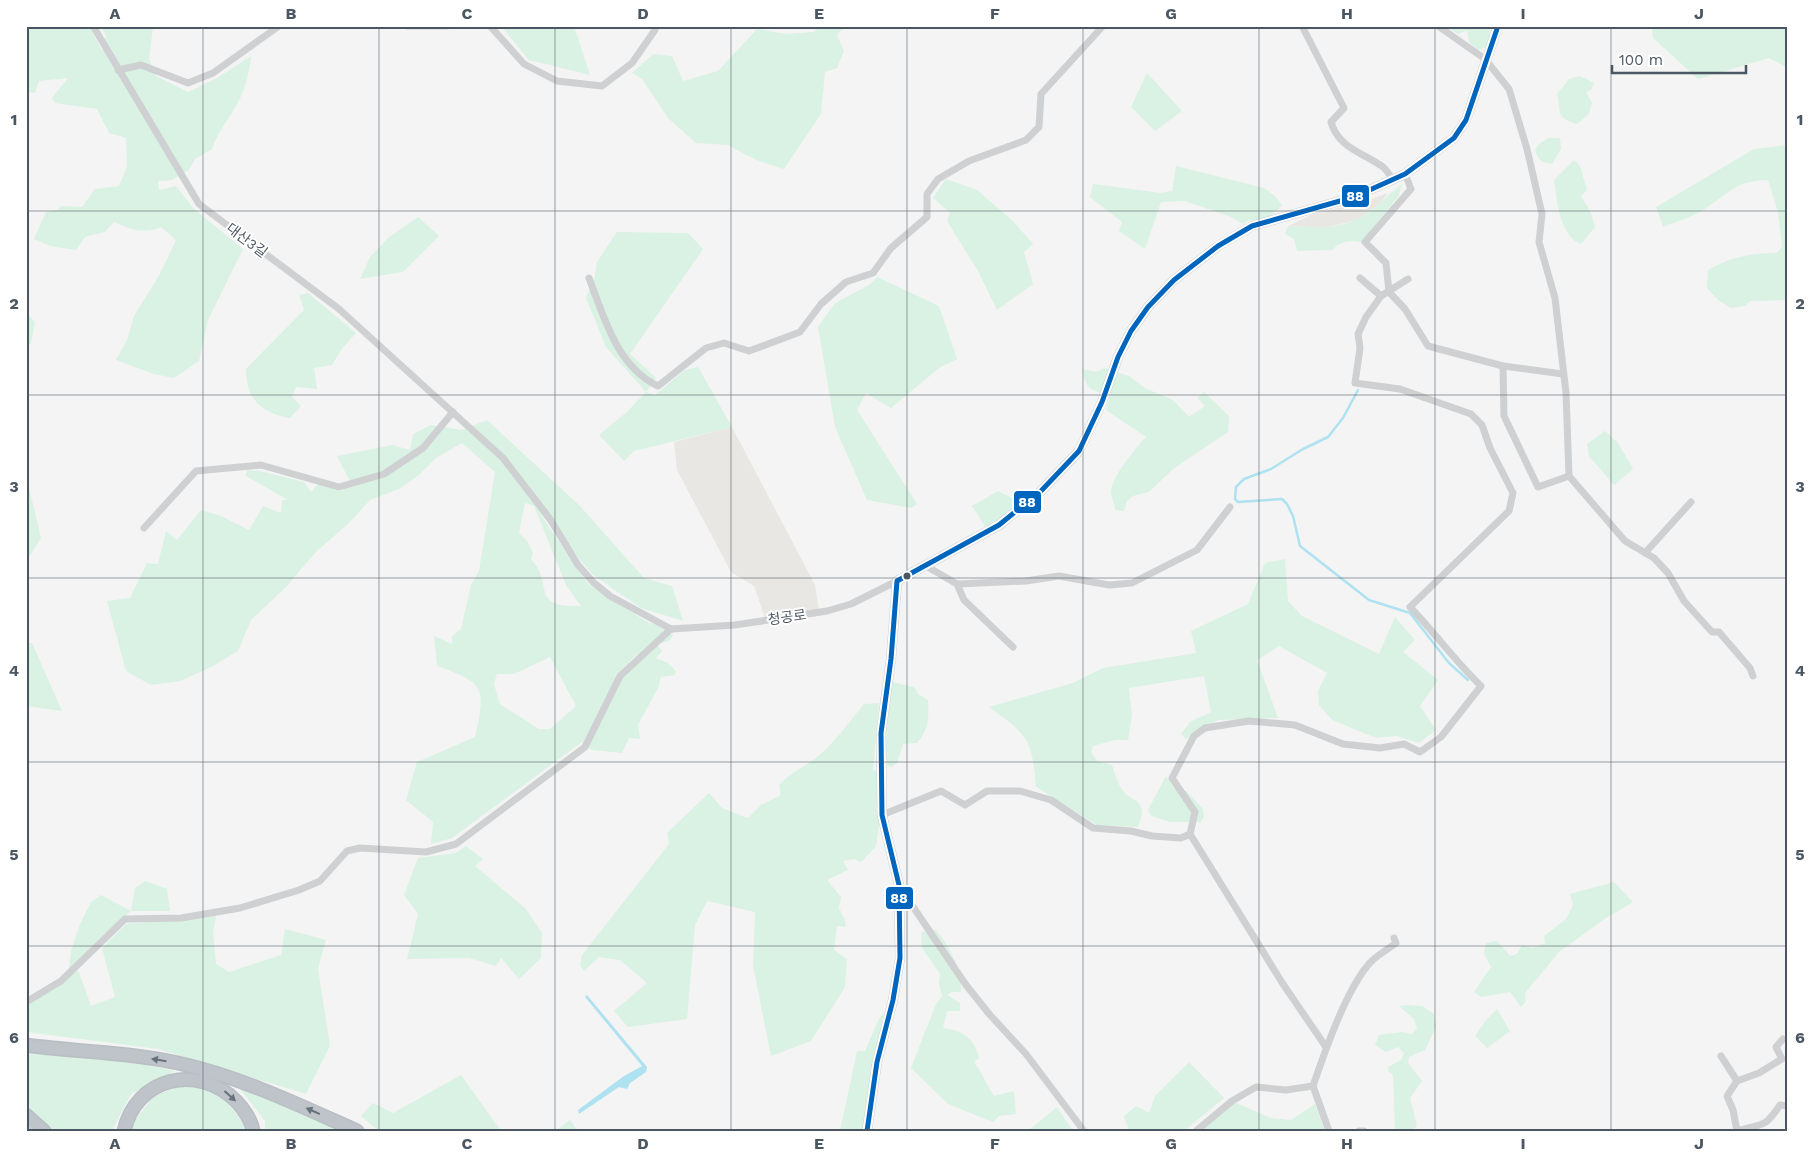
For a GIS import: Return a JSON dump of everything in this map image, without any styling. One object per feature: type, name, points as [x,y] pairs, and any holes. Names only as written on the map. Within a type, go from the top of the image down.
[{"type":"highway","points":[[26,1045],[108,1052],[179,1063],[264,1090],[357,1131]]},
{"type":"highway","points":[[124,1131],[126,1118],[152,1090],[168,1081],[189,1078],[207,1082],[226,1091],[241,1106],[254,1131]]},
{"type":"highway","points":[[26,1115],[44,1131]]},
{"type":"street","name":"대산3길","points":[[93,26],[199,204],[339,309],[503,458],[550,519],[578,566],[593,582],[610,596],[671,629]]},
{"type":"street","points":[[118,70],[140,65],[188,83],[213,73],[279,26]]},
{"type":"street","points":[[407,26],[447,26]]},
{"type":"street","points":[[490,26],[524,64],[557,81],[602,86],[632,63],[655,30],[655,26]]},
{"type":"street","points":[[588,278],[616,346],[643,379],[658,386],[706,348],[724,343],[749,351],[800,332],[822,304],[846,282],[873,273],[890,248],[927,217],[927,194],[938,179],[969,161],[1026,140],[1039,127],[1041,94],[1103,26]]},
{"type":"street","points":[[1302,26],[1344,108],[1334,116],[1331,122],[1333,128],[1348,148],[1384,168],[1393,180]]},
{"type":"street","points":[[1438,26],[1485,59],[1509,89],[1527,149],[1542,214],[1539,242],[1555,298],[1563,374],[1569,476],[1625,541],[1654,558],[1668,573],[1684,601],[1712,632],[1719,632],[1750,668],[1753,676]]},
{"type":"street","name":"청공로","points":[[671,629],[735,625],[828,611],[851,604],[898,581],[999,525],[1041,491],[1079,451],[1102,402],[1118,358],[1131,331],[1148,306],[1174,280],[1218,246],[1252,226],[1354,197],[1406,174],[1454,138],[1466,120],[1485,59],[1498,26]]},
{"type":"street","points":[[1406,174],[1411,189],[1365,242],[1386,263],[1389,292],[1404,309],[1428,346],[1503,366],[1563,374]]},
{"type":"street","points":[[1360,278],[1381,296]]},
{"type":"street","points":[[1326,1047],[1283,984],[1190,834],[1195,812],[1172,778],[1194,736],[1205,728],[1248,721],[1295,725],[1343,744],[1380,748],[1404,744],[1420,752],[1441,737],[1482,686],[1451,657],[1439,638],[1410,607],[1509,511],[1513,493],[1490,448],[1482,426],[1471,414],[1400,390],[1355,383],[1360,348],[1358,334],[1366,317],[1381,296],[1408,279]]},
{"type":"street","points":[[1503,366],[1504,416],[1538,487],[1569,476]]},
{"type":"street","points":[[144,528],[196,470],[261,465],[339,487],[384,474],[423,448],[453,412]]},
{"type":"street","points":[[1646,554],[1690,502]]},
{"type":"street","points":[[926,566],[957,584],[1026,581],[1060,576],[1109,585],[1132,583],[1196,550],[1230,507]]},
{"type":"street","points":[[867,1131],[877,1062],[893,1000],[900,958],[899,886],[882,815],[881,733],[891,659],[898,581]]},
{"type":"street","points":[[957,584],[964,600],[1013,647]]},
{"type":"street","points":[[26,1002],[61,981],[125,918],[189,916],[240,908],[299,890],[320,881],[347,851],[360,848],[426,852],[456,844],[585,747],[620,676],[671,629]]},
{"type":"street","points":[[882,815],[941,791],[965,805],[987,791],[1020,791],[1050,800],[1093,828],[1181,838],[1190,834]]},
{"type":"street","points":[[899,886],[966,984],[990,1015],[1026,1054],[1084,1131]]},
{"type":"street","points":[[1329,1131],[1313,1086],[1326,1047],[1369,963],[1396,944],[1394,938]]},
{"type":"street","points":[[1783,1039],[1776,1047],[1782,1059],[1759,1073],[1737,1081],[1727,1096],[1733,1110],[1737,1131],[1762,1126],[1770,1119],[1780,1105],[1788,1106]]},
{"type":"street","points":[[1721,1056],[1737,1081]]},
{"type":"street","points":[[1196,1131],[1232,1101],[1256,1086],[1286,1090],[1313,1086]]},
{"type":"street","points":[[1359,1131],[1364,1131]]},
{"type":"shaded area","points":[[1388,193],[1380,203],[1358,220],[1323,228],[1288,226],[1313,214],[1363,202]]},
{"type":"shaded area","points":[[732,427],[815,585],[819,610],[765,618],[754,586],[731,572],[677,470],[674,442]]},
{"type":"green space","points":[[26,26],[89,26],[102,51],[106,36],[101,26],[153,26],[149,59],[156,76],[188,92],[217,78],[251,56],[243,91],[212,149],[195,159],[189,170],[172,180],[158,181],[159,190],[176,186],[193,208],[243,249],[208,320],[199,361],[174,378],[154,374],[116,360],[127,340],[134,316],[160,274],[176,240],[161,227],[143,231],[114,222],[105,232],[85,237],[76,250],[50,246],[34,239],[46,212],[57,210],[62,206],[82,207],[95,189],[119,186],[127,166],[126,138],[109,133],[97,109],[55,103],[52,98],[68,78],[39,81],[35,93],[26,92]]},
{"type":"green space","points":[[501,26],[574,26],[590,75],[529,60]]},
{"type":"green space","points":[[820,26],[845,26],[837,35],[844,51],[837,68],[825,72],[821,114],[784,169],[756,160],[728,145],[696,143],[668,118],[642,79],[632,73],[653,54],[672,56],[683,81],[718,71],[757,29],[786,34],[814,32]]},
{"type":"green space","points":[[1446,26],[1474,26],[1474,29],[1484,27],[1490,30],[1488,46],[1478,50],[1469,42],[1467,30],[1458,34]]},
{"type":"green space","points":[[1652,26],[1788,26],[1788,68],[1769,58],[1698,79],[1653,38]]},
{"type":"green space","points":[[1147,73],[1182,111],[1155,131],[1131,107]]},
{"type":"green space","points":[[1580,76],[1594,83],[1591,90],[1586,92],[1592,103],[1589,114],[1577,124],[1565,119],[1560,114],[1557,94],[1569,79]]},
{"type":"green space","points":[[1548,138],[1560,138],[1561,149],[1552,164],[1541,160],[1535,150],[1538,145]]},
{"type":"green space","points":[[1788,145],[1788,300],[1750,301],[1745,306],[1731,308],[1718,300],[1707,288],[1708,270],[1741,257],[1777,253],[1782,247],[1778,212],[1768,180],[1748,182],[1740,185],[1698,213],[1663,227],[1656,207],[1754,149]]},
{"type":"green space","points":[[1574,160],[1580,166],[1587,190],[1581,196],[1591,213],[1595,227],[1581,244],[1568,233],[1560,216],[1554,180]]},
{"type":"green space","points":[[1176,166],[1264,188],[1275,196],[1282,205],[1263,220],[1249,220],[1243,224],[1231,217],[1185,201],[1161,202],[1145,249],[1119,231],[1122,222],[1090,197],[1093,184],[1161,193],[1172,191]]},
{"type":"green space","points":[[946,179],[977,190],[1013,221],[1033,244],[1024,252],[1033,284],[997,310],[978,271],[947,221],[950,213],[933,198]]},
{"type":"green space","points":[[1402,184],[1398,197],[1361,242],[1345,242],[1332,250],[1297,251],[1294,239],[1285,234],[1288,226],[1322,227],[1354,221],[1373,209]]},
{"type":"green space","points":[[418,217],[439,236],[403,272],[360,279],[370,257],[388,238]]},
{"type":"green space","points":[[617,232],[688,233],[703,249],[630,354],[656,378],[646,392],[606,347],[586,298],[595,276],[597,262]]},
{"type":"green space","points":[[877,277],[939,306],[957,359],[939,368],[891,408],[866,393],[857,410],[917,504],[911,508],[867,500],[835,427],[818,327],[835,303],[869,285]]},
{"type":"green space","points":[[308,293],[356,333],[341,350],[332,365],[314,368],[317,389],[296,387],[292,397],[301,406],[290,418],[271,412],[257,403],[249,389],[246,369],[304,310],[299,295]]},
{"type":"green space","points":[[26,312],[35,322],[31,344],[26,346]]},
{"type":"green space","points":[[698,367],[732,427],[634,451],[624,461],[599,435],[627,412],[646,392],[655,395],[685,370]]},
{"type":"green space","points":[[1104,368],[1129,376],[1145,388],[1173,400],[1189,417],[1205,406],[1197,398],[1204,392],[1229,416],[1228,432],[1173,469],[1149,492],[1133,496],[1127,501],[1124,511],[1115,510],[1111,491],[1116,477],[1125,462],[1146,437],[1106,410],[1110,395],[1090,388],[1085,381],[1082,369],[1097,372]]},
{"type":"green space","points":[[487,420],[580,506],[644,578],[672,586],[683,621],[641,608],[593,575],[538,511],[588,584],[649,623],[655,624],[673,635],[670,640],[662,643],[654,641],[662,651],[656,658],[668,663],[676,671],[675,675],[661,677],[658,688],[638,725],[640,739],[629,738],[622,753],[592,750],[582,742],[452,838],[431,844],[433,822],[406,800],[417,762],[475,737],[480,707],[478,689],[473,683],[465,677],[437,666],[434,636],[452,644],[452,636],[461,629],[471,585],[479,571],[495,472],[462,443],[436,458],[419,475],[399,489],[370,500],[349,523],[316,552],[285,588],[251,620],[238,651],[211,667],[180,681],[151,685],[126,671],[107,601],[130,598],[147,563],[158,564],[166,531],[177,540],[201,510],[221,516],[249,530],[263,506],[281,513],[282,500],[288,500],[246,476],[247,470],[260,471],[304,482],[311,492],[319,483],[340,491],[352,485],[337,456],[392,445],[410,450],[413,434],[431,425],[462,430]],"holes":[[[525,503],[534,506],[566,585],[581,606],[565,606],[548,599],[538,568],[531,559],[533,554],[528,542],[519,533]],[[637,654],[644,657],[623,678],[615,676]],[[550,657],[576,706],[550,729],[539,729],[500,704],[494,684],[497,674],[514,674]]]},
{"type":"green space","points":[[1605,431],[1618,443],[1633,469],[1614,485],[1589,456],[1587,444]]},
{"type":"green space","points":[[26,475],[41,538],[26,562]]},
{"type":"green space","points":[[998,491],[1014,499],[1014,519],[1003,529],[995,531],[985,526],[972,506]]},
{"type":"green space","points":[[1285,559],[1288,601],[1302,616],[1379,654],[1395,617],[1415,640],[1403,652],[1438,680],[1420,706],[1436,730],[1419,743],[1396,736],[1376,738],[1332,720],[1319,705],[1318,691],[1327,673],[1279,646],[1257,660],[1278,718],[1218,720],[1186,739],[1181,734],[1190,722],[1211,712],[1204,676],[1129,688],[1132,715],[1128,740],[1115,740],[1093,746],[1091,752],[1097,761],[1112,765],[1121,788],[1141,806],[1142,811],[1138,827],[1097,825],[1036,787],[1030,748],[1026,740],[1020,732],[989,707],[1073,683],[1103,668],[1196,653],[1191,631],[1248,604],[1265,563]]},
{"type":"green space","points":[[26,643],[32,643],[62,711],[26,706]]},
{"type":"green space","points":[[892,682],[914,687],[918,694],[928,700],[928,712],[926,728],[921,738],[917,743],[903,744],[897,763],[891,767],[887,765],[885,745]]},
{"type":"green space","points":[[879,703],[873,769],[878,773],[880,818],[876,846],[861,862],[854,859],[843,861],[848,870],[827,880],[841,897],[839,908],[845,920],[846,927],[837,926],[834,950],[847,959],[845,987],[811,1041],[771,1056],[753,965],[755,912],[707,901],[695,925],[687,1019],[628,1027],[614,1011],[647,983],[620,960],[599,957],[584,971],[580,965],[582,955],[669,844],[667,833],[709,793],[722,808],[748,818],[761,805],[781,795],[779,785],[823,752],[864,704]]},
{"type":"green space","points":[[1166,776],[1173,787],[1186,791],[1203,809],[1204,816],[1200,824],[1198,822],[1170,822],[1151,816],[1148,810]]},
{"type":"green space","points":[[466,846],[483,859],[475,866],[526,909],[542,933],[541,958],[519,979],[501,958],[496,966],[469,958],[407,959],[418,914],[404,895],[418,858],[456,853]]},
{"type":"green space","points":[[145,881],[167,889],[170,911],[131,911],[135,888]]},
{"type":"green space","points":[[1614,882],[1633,902],[1603,920],[1559,952],[1525,993],[1526,1001],[1521,1007],[1510,992],[1481,997],[1474,992],[1491,967],[1484,954],[1486,943],[1497,941],[1510,956],[1517,954],[1522,945],[1533,948],[1545,943],[1544,936],[1566,919],[1573,905],[1570,894]]},
{"type":"green space","points":[[101,895],[131,911],[104,934],[69,969],[71,951],[80,924],[91,902]]},
{"type":"green space","points":[[216,916],[213,933],[216,964],[229,972],[281,955],[285,929],[326,940],[318,968],[330,1046],[306,1094],[158,1049],[26,1032],[26,1005],[51,990],[78,970],[91,1006],[115,997],[102,948],[126,924]]},
{"type":"green space","points":[[936,930],[946,943],[954,959],[961,984],[961,992],[952,992],[947,995],[960,1003],[960,1011],[947,1011],[943,1028],[962,1033],[971,1041],[979,1058],[974,1062],[994,1096],[1014,1091],[1016,1114],[999,1116],[993,1122],[948,1104],[911,1068],[936,1004],[942,996],[939,984],[940,974],[922,948],[921,932]]},
{"type":"green space","points":[[1399,1006],[1422,1006],[1434,1014],[1436,1027],[1425,1050],[1409,1057],[1408,1063],[1422,1081],[1410,1098],[1417,1126],[1412,1131],[1395,1131],[1393,1075],[1388,1071],[1388,1067],[1401,1060],[1404,1053],[1398,1047],[1386,1052],[1375,1045],[1379,1035],[1402,1032],[1412,1034],[1417,1028],[1414,1019]]},
{"type":"green space","points":[[1497,1009],[1510,1031],[1487,1048],[1475,1036]]},
{"type":"green space","points":[[884,1013],[863,1131],[840,1131],[857,1051],[865,1051],[880,1017]]},
{"type":"green space","points":[[26,1050],[142,1063],[175,1071],[131,1094],[114,1127],[114,1131],[52,1131],[26,1110]]},
{"type":"green space","points":[[1189,1062],[1224,1098],[1184,1131],[1129,1131],[1124,1116],[1136,1106],[1149,1113],[1155,1096]]},
{"type":"green space","points":[[461,1075],[501,1131],[379,1131],[361,1116],[373,1103],[393,1113]]},
{"type":"green space","points":[[188,1083],[221,1095],[245,1125],[245,1131],[132,1131],[133,1123],[154,1096]]},
{"type":"green space","points":[[237,1085],[347,1131],[265,1131],[265,1121]]},
{"type":"green space","points":[[1234,1102],[1271,1118],[1291,1120],[1315,1104],[1325,1131],[1201,1131]]},
{"type":"green space","points":[[1057,1107],[1073,1131],[1028,1131]]},
{"type":"green space","points":[[570,1120],[578,1131],[555,1131]]},
{"type":"water","points":[[587,995],[647,1067],[646,1072],[630,1083],[627,1089],[619,1087],[579,1114],[578,1110],[624,1076],[642,1066],[585,997]]},
{"type":"waterway","points":[[1358,390],[1343,418],[1328,437],[1303,449],[1271,469],[1244,479],[1236,487],[1235,499],[1238,502],[1282,499],[1293,516],[1300,546],[1369,600],[1410,613],[1449,663],[1468,680]]},
{"type":"transit line","name":"88","points":[[867,1131],[877,1062],[893,1000],[900,958],[899,885],[882,815],[881,733],[891,659],[897,581],[999,525],[1041,491],[1079,451],[1102,402],[1118,357],[1131,331],[1148,307],[1174,280],[1218,246],[1252,226],[1354,197],[1405,174],[1454,138],[1466,120],[1498,26]]}]
